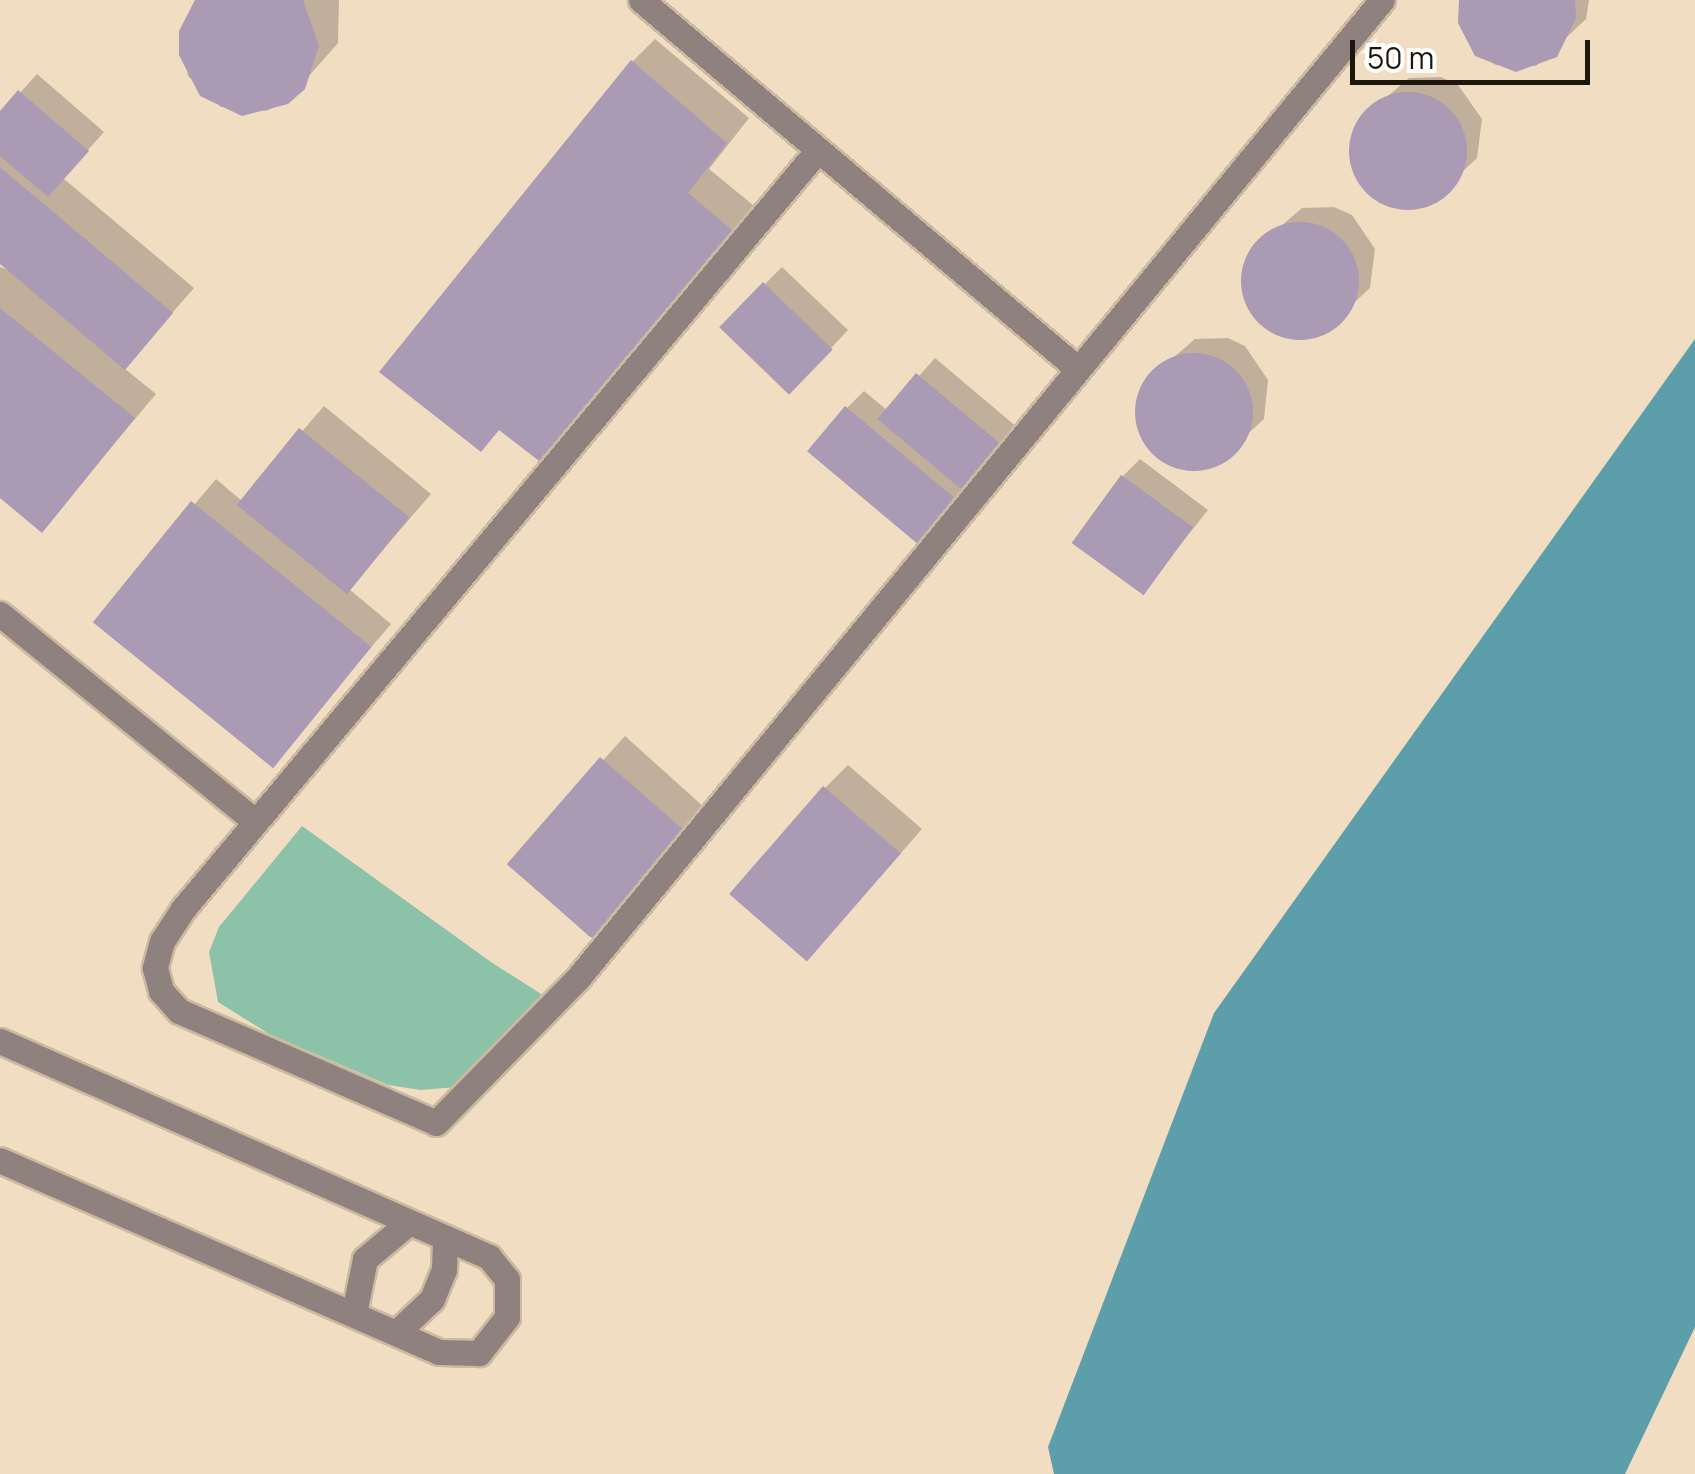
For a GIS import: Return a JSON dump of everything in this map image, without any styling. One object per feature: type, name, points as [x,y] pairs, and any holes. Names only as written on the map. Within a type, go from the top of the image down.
[{"type":"street","points":[[641,0],[1078,369]]},
{"type":"street","points":[[818,150],[255,821],[162,941],[155,968],[161,991],[179,1011],[436,1123],[578,978],[1382,0]]},
{"type":"street","points":[[0,614],[255,821]]},
{"type":"street","points":[[0,1040],[501,1266],[512,1295],[507,1317],[479,1353],[457,1357],[0,1160]]},
{"type":"street","points":[[354,1314],[365,1259],[408,1222]]},
{"type":"street","points":[[396,1332],[432,1299],[444,1270],[445,1238]]},
{"type":"green space","points":[[302,826],[491,962],[552,1001],[457,1087],[421,1090],[388,1085],[269,1034],[218,1002],[209,952],[219,927]]},
{"type":"water","points":[[1695,339],[1695,1327],[1625,1474],[1054,1474],[1048,1447],[1214,1013]]},
{"type":"building","points":[[195,0],[303,0],[319,46],[305,89],[288,104],[242,116],[200,96],[179,55],[179,31]]},
{"type":"building","points":[[1459,0],[1575,0],[1576,18],[1557,57],[1516,72],[1475,56],[1458,23]]},
{"type":"building","points":[[631,60],[727,143],[688,193],[732,230],[543,464],[499,430],[481,452],[379,372]]},
{"type":"building","points":[[18,90],[89,151],[48,197],[0,156],[0,111]]},
{"type":"building","points":[[1408,92],[1431,96],[1450,109],[1463,128],[1467,151],[1463,174],[1450,193],[1431,206],[1408,210],[1385,206],[1366,193],[1353,174],[1349,151],[1353,128],[1366,109],[1385,96]]},
{"type":"building","points":[[0,167],[173,313],[125,370],[0,264]]},
{"type":"building","points":[[1300,222],[1323,227],[1342,239],[1354,258],[1359,281],[1354,304],[1342,323],[1323,335],[1300,340],[1277,335],[1258,323],[1246,304],[1241,281],[1246,258],[1258,239],[1277,227]]},
{"type":"building","points":[[763,282],[833,349],[789,395],[719,327]]},
{"type":"building","points":[[0,308],[135,418],[42,533],[0,498]]},
{"type":"building","points":[[1194,353],[1217,357],[1236,370],[1249,389],[1253,412],[1249,435],[1236,454],[1217,467],[1194,471],[1171,467],[1152,454],[1139,435],[1135,412],[1139,389],[1152,370],[1171,357]]},
{"type":"building","points":[[916,373],[1003,446],[965,492],[877,419]]},
{"type":"building","points":[[845,406],[958,501],[920,546],[807,451]]},
{"type":"building","points":[[299,428],[409,517],[347,594],[237,505]]},
{"type":"building","points":[[1121,475],[1193,527],[1144,595],[1072,543]]},
{"type":"building","points":[[191,501],[371,647],[273,768],[93,622]]},
{"type":"building","points":[[600,757],[685,831],[592,938],[507,864]]},
{"type":"building","points":[[823,786],[901,854],[807,961],[729,894]]}]
